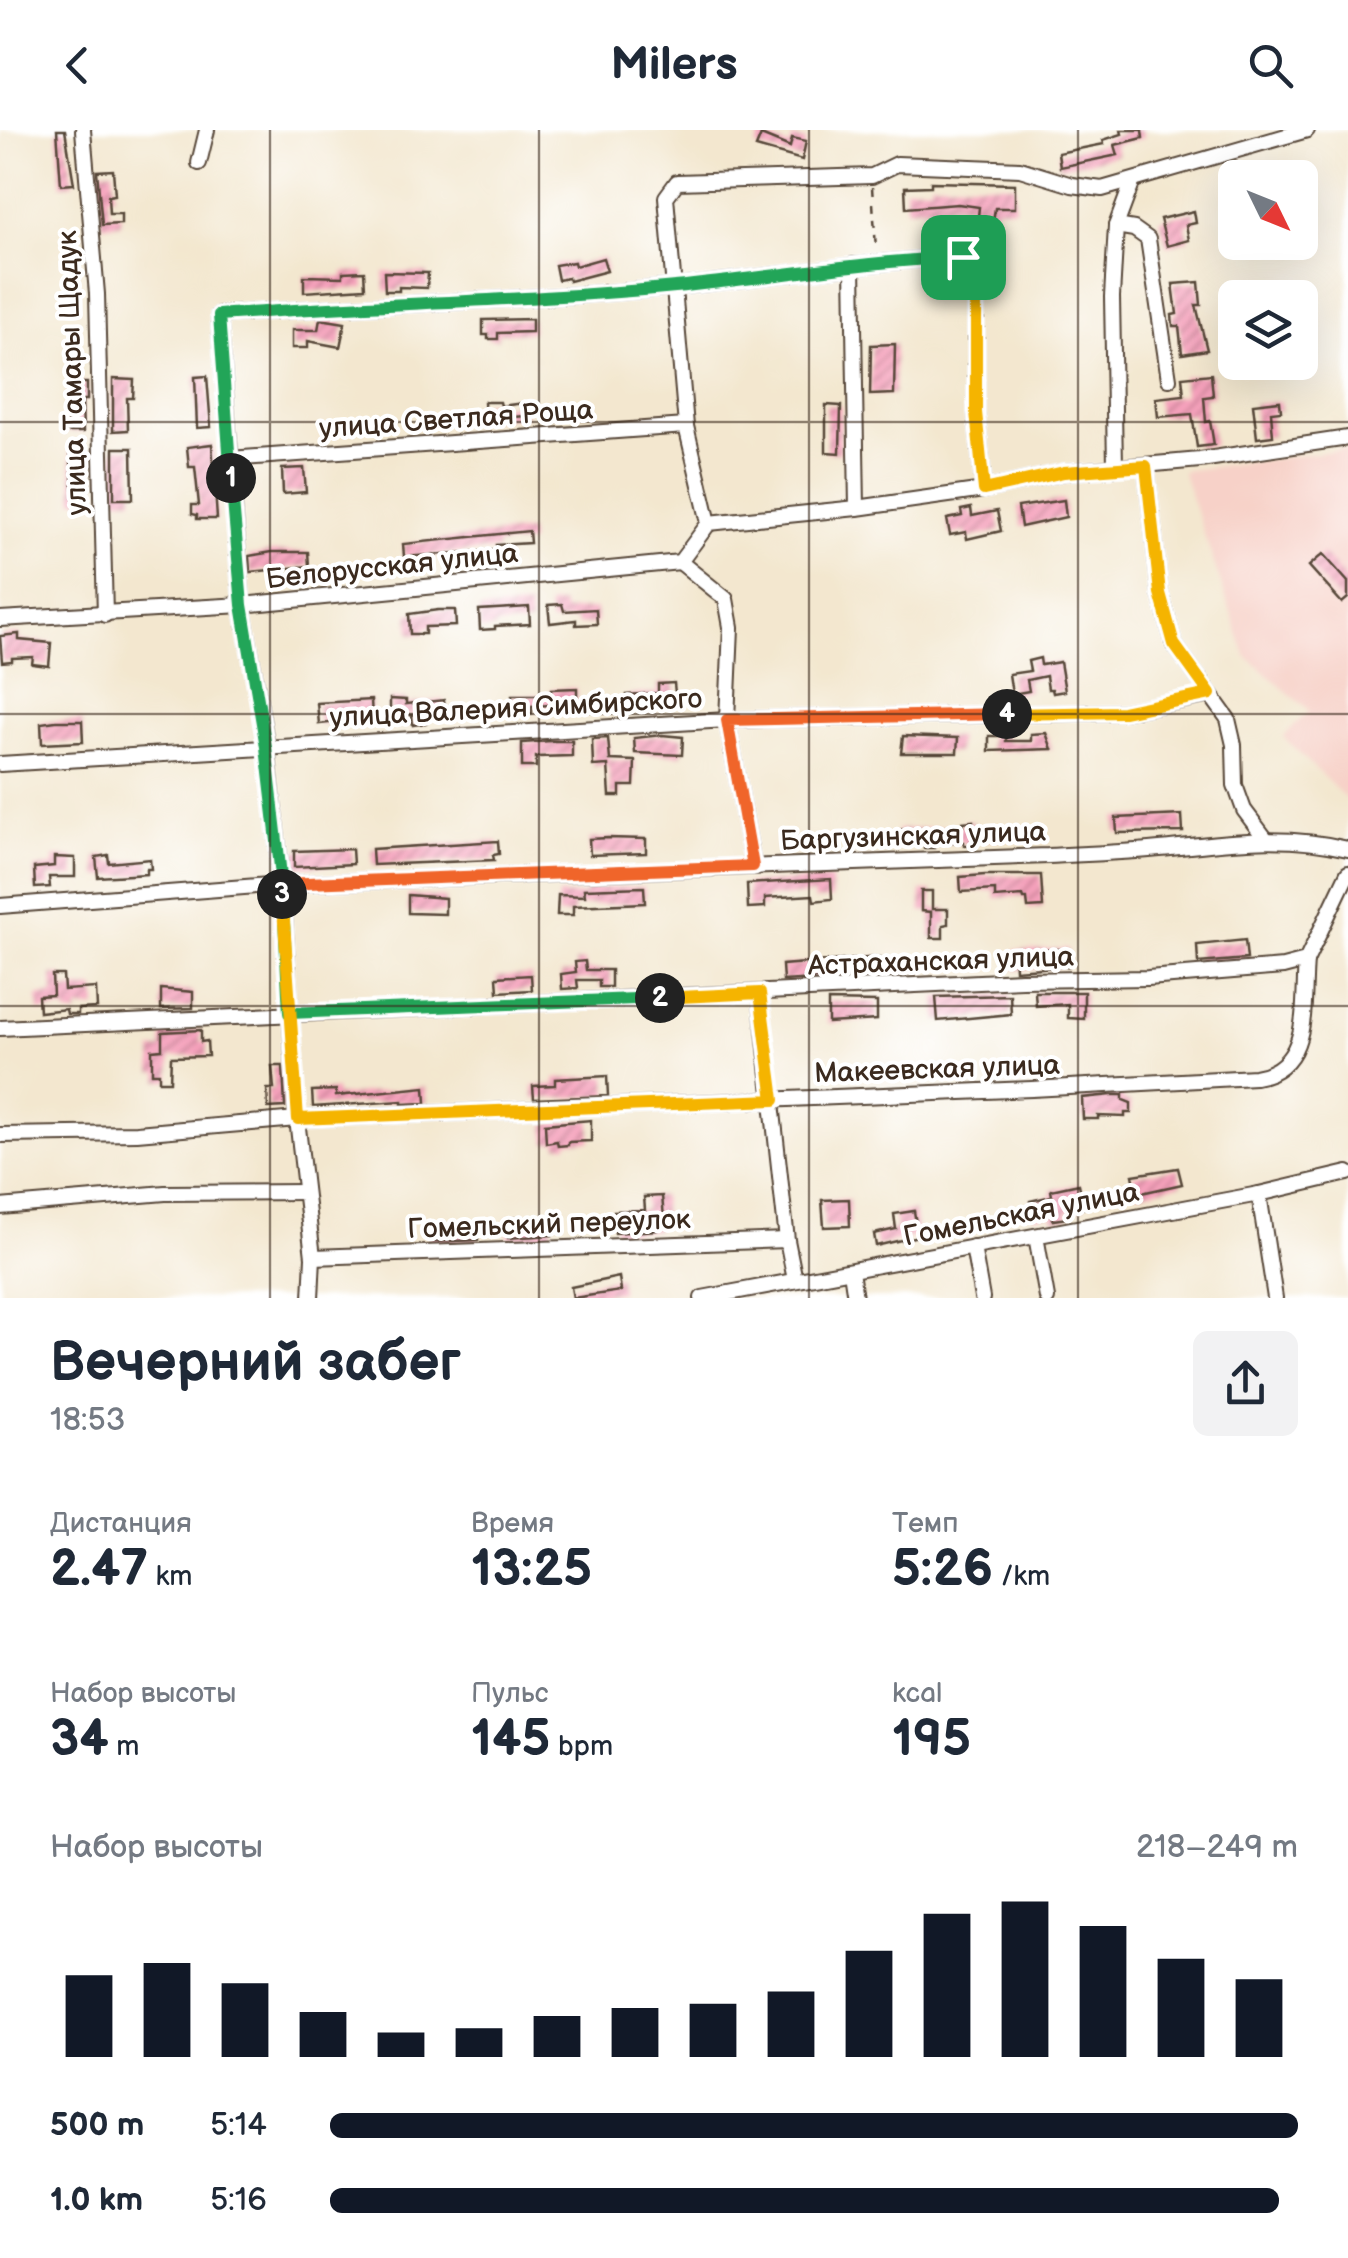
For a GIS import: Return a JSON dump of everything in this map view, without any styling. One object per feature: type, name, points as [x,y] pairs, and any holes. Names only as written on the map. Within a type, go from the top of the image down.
[{"type":"street","name":"улица Тамары Щадук","points":[[83,130],[97,294],[105,615]]},
{"type":"street","points":[[200,163],[207,130]]},
{"type":"street","points":[[709,523],[686,426],[666,197],[676,182],[872,176],[897,164],[1020,170],[1102,189],[1307,130]]},
{"type":"street","points":[[1115,466],[1112,297],[1116,226],[1132,183]]},
{"type":"street","points":[[1116,226],[1134,229],[1148,239],[1169,380]]},
{"type":"street","points":[[311,1298],[314,1257],[304,1192],[282,884],[266,747],[242,605],[219,315],[357,304],[464,304],[676,287],[874,261],[963,257],[976,273],[976,412],[984,490]]},
{"type":"street","points":[[854,265],[856,508]]},
{"type":"street","name":"улица Светлая Роща","points":[[229,459],[686,426]]},
{"type":"street","points":[[753,866],[727,720],[731,627],[726,599],[680,562],[709,523],[856,508],[984,490],[1064,472],[1146,466],[1348,438]]},
{"type":"street","points":[[1146,466],[1160,593],[1174,644],[1228,719],[1234,745],[1235,785],[1244,810],[1265,838]]},
{"type":"street","name":"Белорусская улица","points":[[0,619],[242,605],[680,562]]},
{"type":"street","name":"улица Валерия Симбирского","points":[[0,764],[727,720],[1123,712],[1210,694]]},
{"type":"street","name":"Баргузинская улица","points":[[0,906],[282,884],[1107,853],[1265,838],[1348,849]]},
{"type":"street","points":[[1306,961],[1348,873]]},
{"type":"street","points":[[1336,899],[1348,910]]},
{"type":"street","name":"Астраханская улица","points":[[0,1028],[1148,978],[1284,968],[1306,961]]},
{"type":"street","name":"Макеевская улица","points":[[0,1135],[137,1133],[298,1119],[1032,1089],[1271,1074],[1284,1068],[1299,1046],[1306,961]]},
{"type":"street","points":[[760,993],[787,1240],[796,1280]]},
{"type":"street","name":"Гомельская улица","points":[[702,1298],[1259,1194],[1348,1173]]},
{"type":"street","points":[[0,1208],[165,1192],[304,1192]]},
{"type":"street","points":[[1259,1194],[1275,1298]]},
{"type":"street","points":[[1036,1236],[1048,1298]]},
{"type":"street","name":"Гомельский переулок","points":[[314,1257],[787,1240]]},
{"type":"street","points":[[973,1246],[982,1298]]},
{"type":"street","points":[[850,1271],[854,1298]]},
{"type":"path","points":[[872,176],[877,241],[874,261]]},
{"type":"shaded area","points":[[1348,449],[1348,801],[1283,737],[1309,711],[1246,656],[1182,471]]},
{"type":"building","points":[[57,130],[65,130],[74,184],[61,185]]},
{"type":"building","points":[[1121,130],[1142,130],[1143,138],[1115,145],[1118,155],[1060,167],[1058,153],[1104,144],[1103,140],[1122,134]]},
{"type":"building","points":[[761,135],[790,147],[792,138],[806,141],[802,160],[756,147]]},
{"type":"building","points":[[113,170],[115,195],[108,196],[109,214],[121,214],[121,224],[102,225],[97,171]]},
{"type":"building","points":[[931,182],[1015,184],[1015,208],[995,208],[992,228],[977,226],[979,207],[958,204],[906,208],[905,187],[931,186]]},
{"type":"building","points":[[1194,211],[1196,223],[1186,225],[1189,240],[1167,246],[1160,219]]},
{"type":"building","points":[[603,258],[607,271],[558,280],[555,265],[574,262],[575,266]]},
{"type":"building","points":[[364,271],[365,288],[304,292],[304,276],[343,277],[343,272]]},
{"type":"building","points":[[384,272],[428,273],[427,288],[385,291]]},
{"type":"building","points":[[1199,282],[1201,305],[1196,305],[1207,350],[1182,354],[1179,326],[1173,326],[1172,315],[1177,314],[1173,284]]},
{"type":"building","points":[[320,319],[345,323],[340,347],[308,341],[308,348],[292,348],[292,330],[318,330]]},
{"type":"building","points":[[532,319],[532,332],[498,333],[498,339],[483,335],[483,320]]},
{"type":"building","points":[[895,344],[894,394],[870,395],[871,345]]},
{"type":"building","points":[[1211,374],[1213,396],[1204,397],[1206,422],[1210,421],[1214,445],[1197,447],[1192,414],[1158,417],[1156,398],[1184,395],[1182,377]]},
{"type":"building","points":[[207,376],[211,427],[197,428],[195,377]]},
{"type":"building","points":[[113,379],[134,380],[133,398],[127,398],[128,430],[113,431]]},
{"type":"building","points":[[68,383],[87,383],[87,400],[82,400],[83,432],[67,432]]},
{"type":"building","points":[[1280,401],[1281,411],[1271,412],[1273,436],[1257,438],[1253,404]]},
{"type":"building","points":[[484,402],[500,402],[501,406],[524,403],[526,416],[485,419]]},
{"type":"building","points":[[826,405],[841,406],[840,453],[826,452]]},
{"type":"building","points":[[212,444],[217,519],[197,519],[192,514],[192,505],[199,505],[195,467],[189,467],[187,447]]},
{"type":"building","points":[[70,448],[83,448],[85,500],[74,500]]},
{"type":"building","points":[[114,448],[132,448],[133,499],[114,499]]},
{"type":"building","points":[[304,468],[306,492],[283,494],[282,469]]},
{"type":"building","points":[[1064,500],[1066,517],[1021,527],[1018,507]]},
{"type":"building","points":[[971,508],[972,516],[997,511],[1001,531],[967,539],[966,532],[950,535],[947,519],[962,516],[961,510]]},
{"type":"building","points":[[529,531],[530,543],[496,545],[497,550],[404,557],[403,544]]},
{"type":"building","points":[[308,552],[309,566],[250,572],[249,556]]},
{"type":"building","points":[[1323,554],[1348,582],[1348,598],[1342,603],[1309,566]]},
{"type":"building","points":[[562,604],[564,611],[596,609],[597,624],[576,625],[576,620],[550,623],[548,605]]},
{"type":"building","points":[[529,607],[530,624],[480,630],[479,610]]},
{"type":"building","points":[[455,610],[456,626],[425,627],[425,634],[410,634],[409,614]]},
{"type":"building","points":[[19,634],[19,640],[51,643],[49,666],[32,664],[33,657],[2,662],[0,636]]},
{"type":"building","points":[[1040,658],[1041,665],[1060,662],[1065,691],[1053,693],[1048,689],[1046,676],[1027,680],[1029,691],[1012,694],[1009,674],[1030,671],[1028,661]]},
{"type":"building","points":[[674,683],[676,704],[628,708],[627,695],[658,693],[658,684]]},
{"type":"building","points":[[577,688],[577,710],[551,711],[551,705],[532,706],[532,713],[512,714],[512,695],[551,695],[551,689]]},
{"type":"building","points":[[390,699],[406,700],[406,704],[444,700],[446,717],[413,725],[412,715],[390,715]]},
{"type":"building","points":[[371,700],[372,718],[319,724],[317,703]]},
{"type":"building","points":[[82,721],[83,742],[42,744],[41,723]]},
{"type":"building","points":[[1046,733],[1052,749],[989,751],[989,736],[1031,741],[1031,734]]},
{"type":"building","points":[[903,736],[958,738],[957,753],[901,753]]},
{"type":"building","points":[[683,737],[682,755],[635,753],[634,738]]},
{"type":"building","points":[[608,738],[610,760],[635,761],[634,786],[620,786],[620,796],[610,796],[608,765],[593,766],[592,739]]},
{"type":"building","points":[[572,741],[572,756],[536,757],[536,767],[522,767],[522,743]]},
{"type":"building","points":[[1182,815],[1183,832],[1117,833],[1116,818]]},
{"type":"building","points":[[973,821],[973,828],[1005,827],[1005,839],[974,840],[974,845],[934,842],[934,848],[924,848],[924,843],[897,843],[897,830],[963,826],[963,822]]},
{"type":"building","points":[[589,839],[646,839],[646,853],[590,855]]},
{"type":"building","points":[[498,841],[499,854],[493,855],[494,860],[373,865],[372,849]]},
{"type":"building","points":[[352,849],[353,864],[294,867],[294,851]]},
{"type":"building","points":[[108,855],[109,863],[150,859],[151,869],[147,869],[147,874],[98,877],[96,857]]},
{"type":"building","points":[[54,857],[75,858],[75,877],[49,877],[50,887],[35,888],[34,868],[54,866]]},
{"type":"building","points":[[1041,875],[1043,907],[1028,908],[1023,896],[995,898],[995,890],[961,892],[960,877]]},
{"type":"building","points":[[831,879],[832,899],[814,901],[813,895],[765,898],[765,907],[748,908],[747,884]]},
{"type":"building","points":[[644,887],[645,903],[573,906],[573,915],[557,915],[558,895],[585,896],[584,889]]},
{"type":"building","points":[[921,891],[932,891],[932,909],[948,909],[943,938],[931,938],[931,912],[921,911]]},
{"type":"building","points":[[408,895],[445,898],[445,914],[408,913]]},
{"type":"building","points":[[1245,940],[1247,959],[1198,963],[1197,945]]},
{"type":"building","points":[[1068,949],[1069,966],[1015,970],[1014,950]]},
{"type":"building","points":[[879,957],[880,975],[783,981],[782,965]]},
{"type":"building","points":[[585,961],[586,970],[611,970],[611,987],[599,987],[599,980],[577,980],[578,988],[562,989],[561,974],[576,972],[575,962]]},
{"type":"building","points":[[52,975],[63,975],[64,990],[96,988],[97,1008],[78,1009],[78,1014],[67,1014],[66,1009],[39,1012],[38,996],[53,995]]},
{"type":"building","points":[[531,975],[532,990],[498,992],[497,977]]},
{"type":"building","points":[[161,989],[193,992],[193,1008],[161,1009]]},
{"type":"building","points":[[1035,992],[1084,992],[1084,1019],[1068,1018],[1068,1004],[1036,1006]]},
{"type":"building","points":[[1010,995],[1011,1014],[938,1021],[936,997]]},
{"type":"building","points":[[828,1001],[877,1002],[877,1020],[828,1023]]},
{"type":"building","points":[[201,1030],[201,1042],[207,1041],[208,1056],[171,1057],[170,1081],[159,1081],[159,1073],[152,1073],[152,1050],[162,1049],[162,1032]]},
{"type":"building","points":[[272,1066],[283,1066],[285,1107],[268,1108],[267,1089],[274,1089]]},
{"type":"building","points":[[607,1076],[608,1096],[534,1099],[533,1086],[555,1085],[555,1079]]},
{"type":"building","points":[[425,1087],[426,1103],[313,1107],[312,1091],[336,1090],[336,1096]]},
{"type":"building","points":[[1123,1095],[1123,1100],[1131,1103],[1131,1113],[1125,1113],[1125,1117],[1083,1119],[1082,1098]]},
{"type":"building","points":[[591,1120],[591,1141],[558,1146],[557,1141],[546,1143],[545,1124]]},
{"type":"building","points":[[1178,1168],[1182,1184],[1137,1194],[1133,1175]]},
{"type":"building","points":[[1079,1184],[1084,1208],[1067,1211],[1068,1218],[1053,1220],[1052,1214],[1033,1217],[1030,1201],[1052,1196],[1051,1190]]},
{"type":"building","points":[[662,1196],[664,1218],[656,1218],[657,1230],[615,1233],[614,1211],[645,1210],[644,1197]]},
{"type":"building","points":[[849,1199],[850,1226],[824,1227],[822,1200]]},
{"type":"building","points":[[914,1211],[918,1236],[876,1246],[874,1234],[896,1229],[894,1214]]},
{"type":"building","points":[[551,1217],[552,1235],[508,1238],[507,1218]]},
{"type":"building","points":[[477,1224],[478,1240],[429,1242],[429,1229]]},
{"type":"building","points":[[619,1277],[621,1291],[573,1298],[571,1287]]},
{"type":"route","points":[[963,257],[874,261],[676,287],[464,304],[357,304],[219,315],[242,605],[266,747],[282,884],[289,1013],[760,993],[774,1100],[298,1119],[289,1013],[282,884],[753,866],[727,720],[1123,712],[1210,694],[1174,644],[1160,593],[1146,466],[1064,472],[984,490],[976,412],[976,273],[963,257]]}]
